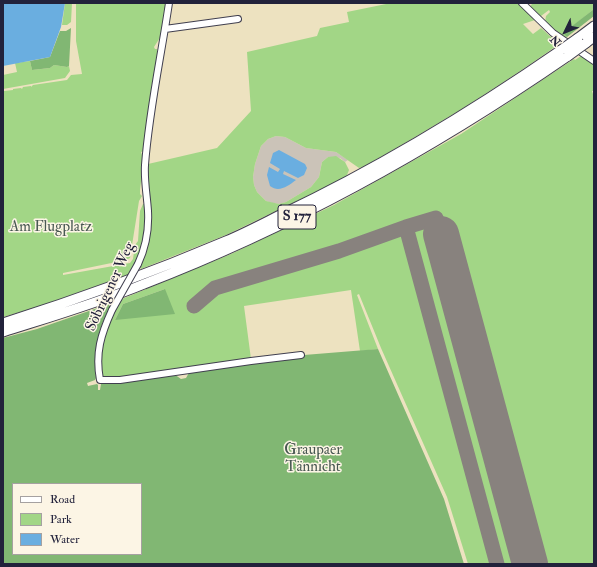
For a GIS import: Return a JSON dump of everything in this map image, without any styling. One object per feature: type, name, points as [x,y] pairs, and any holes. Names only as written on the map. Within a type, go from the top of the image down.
[{"type":"highway","name":"S 177","points":[[3,323],[141,276],[228,240],[313,200],[378,166],[564,53],[582,40],[594,26]]},
{"type":"highway","name":"S 177","points":[[582,40],[594,37]]},
{"type":"highway","name":"S 177","points":[[3,332],[82,307],[144,284],[232,248],[314,209],[396,165],[459,128],[525,86],[564,53]]},
{"type":"street","name":"Söbrigener Weg","points":[[169,3],[145,165],[144,181],[148,210],[145,245],[138,264],[112,310],[101,335],[98,365],[100,380],[120,380],[300,355]]},
{"type":"street","points":[[522,3],[553,33],[594,61]]},
{"type":"street","points":[[165,29],[238,19]]},
{"type":"shaded area","points":[[276,136],[285,137],[306,148],[336,152],[348,160],[345,162],[340,158],[328,157],[322,162],[319,177],[311,187],[286,202],[279,204],[266,201],[257,192],[254,185],[253,177],[255,164],[261,146],[268,139]]},
{"type":"green space","points":[[65,3],[72,3],[71,22],[67,25],[62,25]]},
{"type":"green space","name":"Am Flugplatz","points":[[76,3],[167,3],[161,36],[154,47],[157,49],[158,57],[154,82],[152,83],[144,151],[141,152],[144,157],[140,190],[140,194],[142,196],[139,201],[130,258],[63,273],[63,275],[130,263],[133,259],[135,245],[138,241],[140,211],[143,204],[145,204],[146,221],[143,244],[138,259],[128,275],[37,307],[3,317],[3,92],[13,89],[22,89],[23,87],[31,87],[33,85],[67,80],[71,75],[82,74],[76,41]]},
{"type":"green space","points":[[391,3],[518,3],[535,20],[523,24],[533,34],[541,28],[552,38],[551,40],[557,44],[554,46],[555,47],[484,95],[363,167],[359,168],[336,152],[306,148],[285,137],[276,136],[268,139],[261,146],[255,164],[253,177],[257,192],[266,201],[279,204],[286,202],[311,187],[319,177],[322,162],[328,157],[336,156],[345,162],[349,170],[347,175],[345,178],[226,235],[141,269],[140,266],[145,257],[148,164],[217,148],[251,111],[247,52],[317,36],[320,28],[349,22],[347,12]]},
{"type":"green space","points":[[531,3],[594,3],[594,9],[564,33],[567,37],[564,39],[545,22],[546,16],[550,12],[549,10],[541,16],[538,16],[529,7],[532,4]]},
{"type":"green space","points":[[594,9],[594,16],[567,37],[563,33]]},
{"type":"green space","points":[[71,28],[69,66],[54,65],[50,68],[32,70],[30,61],[50,57],[60,31],[66,31]]},
{"type":"green space","points":[[581,56],[594,65],[594,91],[592,91],[594,95],[594,564],[468,564],[447,497],[381,348],[359,294],[357,295],[378,349],[360,351],[351,290],[244,306],[251,359],[105,379],[102,377],[99,364],[100,350],[111,317],[122,299],[231,254],[334,205],[461,134],[574,59],[575,60]],"holes":[[[165,289],[115,320],[123,304]]]},
{"type":"green space","points":[[30,61],[32,70],[50,68],[54,65],[69,66],[70,71],[65,78],[3,89],[3,75],[17,72],[15,63]]},
{"type":"green space","points":[[165,289],[175,314],[115,320],[123,304]]},
{"type":"green space","name":"Graupaer Tännicht","points":[[109,304],[110,307],[102,323],[97,341],[95,359],[96,378],[95,380],[87,383],[88,386],[97,384],[98,390],[100,390],[101,384],[174,374],[181,379],[186,378],[190,371],[304,355],[378,349],[444,499],[464,564],[3,564],[3,338],[37,329]]},
{"type":"water","points":[[3,3],[65,3],[61,27],[50,57],[3,66]]},
{"type":"water","points":[[279,150],[305,164],[307,168],[304,175],[298,178],[284,171],[283,174],[296,180],[287,186],[277,189],[270,186],[267,175],[269,167],[278,172],[280,169],[270,163],[273,153]]},
{"type":"taxiway","points":[[441,234],[436,218],[406,227],[497,564]]},
{"type":"taxiway","points":[[194,306],[215,288],[339,251],[406,227]]},
{"type":"runway","points":[[441,234],[530,564]]}]
